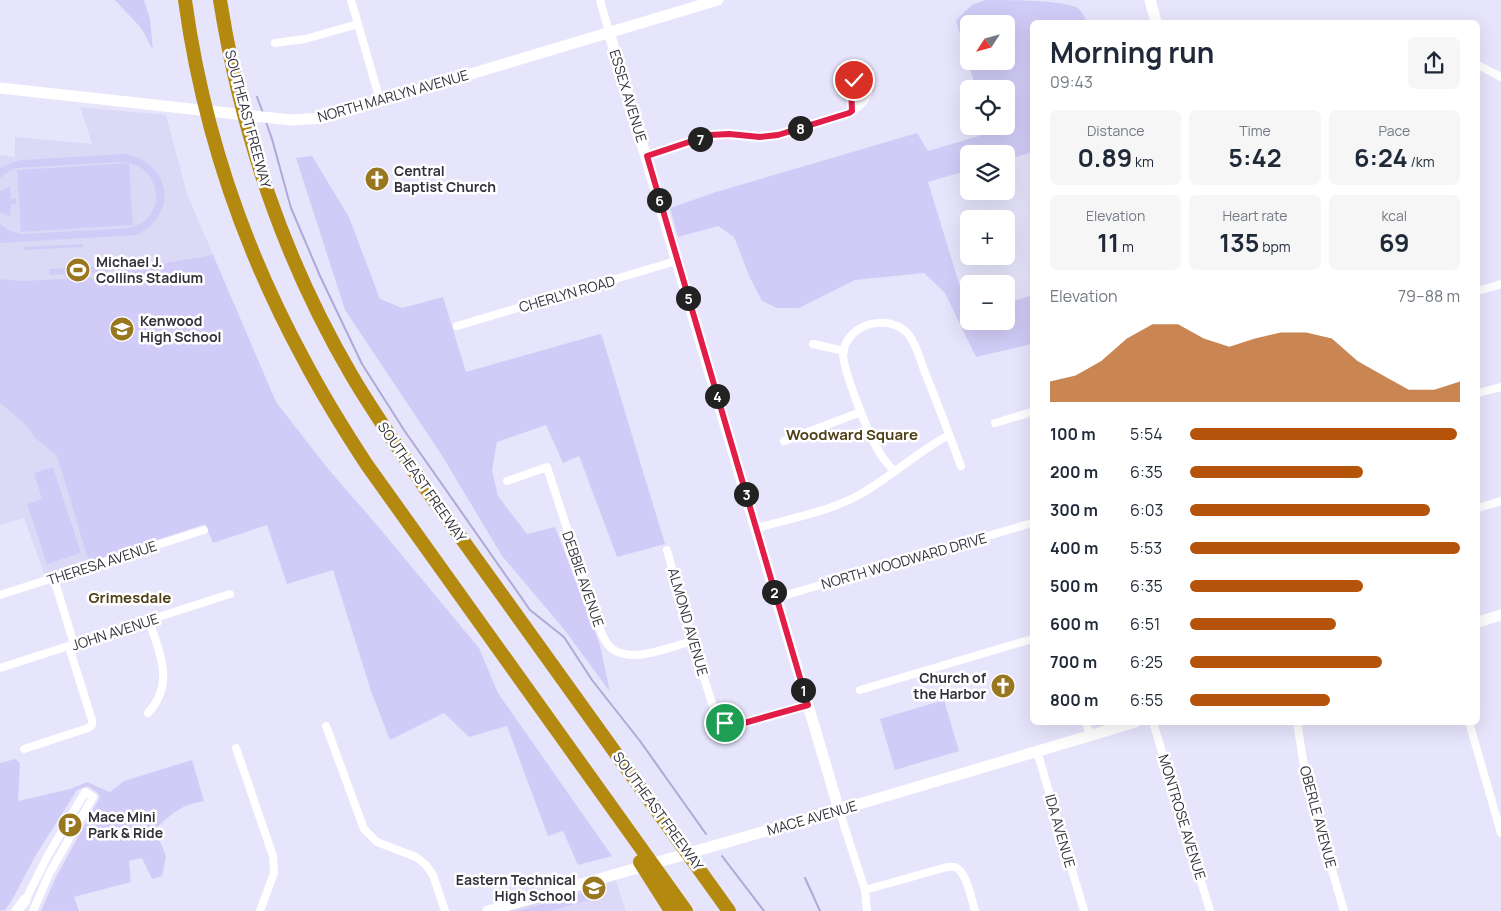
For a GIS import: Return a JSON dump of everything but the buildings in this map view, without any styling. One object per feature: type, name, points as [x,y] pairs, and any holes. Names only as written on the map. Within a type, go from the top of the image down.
[{"type":"highway","points":[[178,0],[222,166],[250,245],[284,322],[321,390],[367,465],[590,777],[655,876],[686,911]]},
{"type":"highway","points":[[185,0],[205,106]]},
{"type":"highway","name":"SOUTHEAST FREEWAY","points":[[220,0],[242,107],[263,177],[282,231],[316,306],[351,374],[426,490],[729,911]]},
{"type":"highway","points":[[225,0],[232,54],[242,107]]},
{"type":"highway","points":[[697,864],[736,911]]},
{"type":"highway","points":[[655,876],[671,911]]},
{"type":"street","points":[[351,0],[380,100]]},
{"type":"street","name":"ESSEX AVENUE","points":[[600,0],[839,810],[865,890],[867,911]]},
{"type":"street","name":"NORTH MARLYN AVENUE","points":[[0,88],[291,120],[323,118],[718,0]]},
{"type":"street","points":[[1150,0],[1155,20]]},
{"type":"street","points":[[275,43],[305,39],[358,24]]},
{"type":"street","points":[[1480,66],[1501,77]]},
{"type":"street","points":[[647,156],[710,135],[729,134],[760,137],[778,135],[852,111]]},
{"type":"street","name":"CHERLYN ROAD","points":[[457,326],[676,261]]},
{"type":"street","points":[[1480,290],[1501,284]]},
{"type":"street","points":[[894,471],[875,444],[861,412],[845,365],[844,351],[852,336],[869,324],[892,325],[904,330],[909,336],[961,466]]},
{"type":"street","points":[[813,344],[844,351]]},
{"type":"street","points":[[1480,392],[1501,386]]},
{"type":"street","points":[[784,442],[861,412]]},
{"type":"street","points":[[995,423],[1030,413]]},
{"type":"street","points":[[757,528],[844,502],[872,487],[924,449],[949,435]]},
{"type":"street","name":"DEBBIE AVENUE","points":[[507,481],[547,467],[597,621],[604,638],[611,648],[623,655],[636,655],[692,641]]},
{"type":"street","points":[[1480,507],[1501,501]]},
{"type":"street","name":"NORTH WOODWARD DRIVE","points":[[776,598],[1030,524]]},
{"type":"street","name":"THERESA AVENUE","points":[[0,595],[204,530]]},
{"type":"street","name":"ALMOND AVENUE","points":[[667,550],[712,706],[722,721],[737,725],[808,705]]},
{"type":"street","points":[[24,749],[92,725],[54,579]]},
{"type":"street","name":"JOHN AVENUE","points":[[0,668],[230,594]]},
{"type":"street","points":[[1480,621],[1501,615]]},
{"type":"street","points":[[148,713],[157,701],[164,676],[162,662],[149,621]]},
{"type":"street","points":[[860,690],[1030,640]]},
{"type":"street","points":[[1087,725],[1090,736]]},
{"type":"street","name":"MACE AVENUE","points":[[488,911],[1126,725]]},
{"type":"street","name":"MONTROSE AVENUE","points":[[1155,725],[1210,911]]},
{"type":"street","name":"OBERLE AVENUE","points":[[1297,725],[1307,785],[1344,911]]},
{"type":"street","points":[[1470,725],[1501,833]]},
{"type":"street","points":[[326,726],[364,829],[377,842],[410,854],[426,865],[432,874],[445,911]]},
{"type":"street","points":[[236,748],[273,856],[274,873],[260,911]]},
{"type":"street","name":"IDA AVENUE","points":[[1037,751],[1084,911]]},
{"type":"street","points":[[18,911],[85,792],[93,797],[49,874],[33,911]]},
{"type":"street","points":[[865,890],[947,867],[955,867],[960,870],[965,878],[975,911]]},
{"type":"shaded area","points":[[115,0],[144,0],[150,19],[153,50],[141,28]]},
{"type":"shaded area","points":[[985,0],[1032,1],[1068,5],[1078,8],[1083,13],[1086,20],[1030,20],[1030,153],[1015,157],[1015,145],[960,145],[960,173],[928,182],[960,287],[960,324],[945,293],[924,273],[855,280],[799,308],[777,308],[762,301],[750,278],[734,237],[718,226],[678,237],[670,208],[716,192],[917,133],[928,151],[980,135],[1015,135],[1015,80],[973,80],[970,70],[1015,70],[1015,15],[961,15],[972,5]]},
{"type":"shaded area","points":[[960,16],[960,34],[956,20]]},
{"type":"shaded area","name":"Kenwood High School","points":[[80,107],[166,115],[187,194],[276,402],[206,524],[45,576],[24,518],[0,525],[0,155],[15,157],[15,137],[92,144]]},
{"type":"shaded area","points":[[125,154],[137,157],[147,163],[161,180],[164,191],[164,202],[160,212],[151,225],[138,235],[0,243],[0,224],[10,231],[22,234],[128,228],[141,223],[151,214],[155,204],[156,192],[153,181],[145,171],[134,165],[120,162],[17,168],[0,178],[0,168],[21,160]]},
{"type":"shaded area","points":[[312,156],[349,217],[380,299],[402,308],[443,297],[466,372],[600,334],[602,336],[665,544],[617,557],[579,456],[563,463],[546,425],[497,442],[492,470],[498,496],[527,534],[555,527],[600,645],[610,692],[563,628],[502,556],[441,454],[345,310],[296,158]]},
{"type":"shaded area","points":[[129,163],[133,225],[21,232],[17,170]]},
{"type":"shaded area","points":[[10,186],[11,199],[16,199],[16,204],[11,205],[10,217],[0,212],[0,191]]},
{"type":"shaded area","points":[[83,244],[83,247],[24,250],[23,247]]},
{"type":"shaded area","name":"Kenwood High School","points":[[213,255],[276,402],[329,470],[479,648],[498,693],[612,856],[578,865],[563,831],[548,836],[507,726],[469,737],[444,713],[390,740],[371,691],[333,570],[287,584],[267,525],[213,543],[205,524],[89,562],[57,456],[35,438],[27,426],[0,403],[0,279],[22,281],[108,277],[122,270]]},
{"type":"shaded area","name":"Michael J. Collins Stadium","points":[[107,266],[108,272],[49,275],[49,269]]},
{"type":"shaded area","points":[[1030,296],[1030,344],[976,357],[963,330],[1015,330],[1015,301]]},
{"type":"shaded area","points":[[53,467],[81,553],[47,564],[27,504],[42,499],[34,473]]},
{"type":"shaded area","points":[[944,700],[959,751],[895,770],[880,719]]},
{"type":"shaded area","points":[[15,759],[20,763],[18,801],[70,789],[87,782],[110,792],[124,781],[192,760],[204,801],[177,810],[155,829],[166,856],[162,876],[152,879],[142,858],[129,861],[131,882],[74,897],[79,911],[41,911],[55,879],[100,797],[98,793],[88,786],[77,790],[36,855],[12,900],[5,910],[0,911],[0,763]]},
{"type":"shaded area","name":"Eastern Technical High School","points":[[614,875],[626,911],[486,911]]},
{"type":"shaded area","points":[[587,892],[589,900],[550,911],[518,911]]},
{"type":"waterway","points":[[257,97],[263,113]]},
{"type":"waterway","points":[[266,122],[291,208],[320,276],[362,364],[404,430],[530,610],[564,637],[592,680],[640,741],[706,834]]},
{"type":"waterway","points":[[722,856],[764,911]]},
{"type":"waterway","points":[[805,878],[820,911]]},
{"type":"place","name":"Central Baptist Church","points":[[377,179]]},
{"type":"place","name":"Michael J. Collins Stadium","points":[[78,270]]},
{"type":"place","name":"Kenwood High School","points":[[122,329]]},
{"type":"place","name":"Church of the Harbor","points":[[1003,686]]},
{"type":"place","name":"Mace Mini Park & Ride","points":[[70,825]]},
{"type":"place","name":"Eastern Technical High School","points":[[594,888]]},
{"type":"district","name":"Woodward Square","points":[[852,435]]},
{"type":"district","name":"Grimesdale","points":[[130,598]]},
{"type":"route","points":[[725,723],[737,725],[808,705],[757,528],[676,261],[647,156],[710,135],[729,134],[760,137],[778,135],[849,113],[852,111],[851,86],[854,80]]}]
